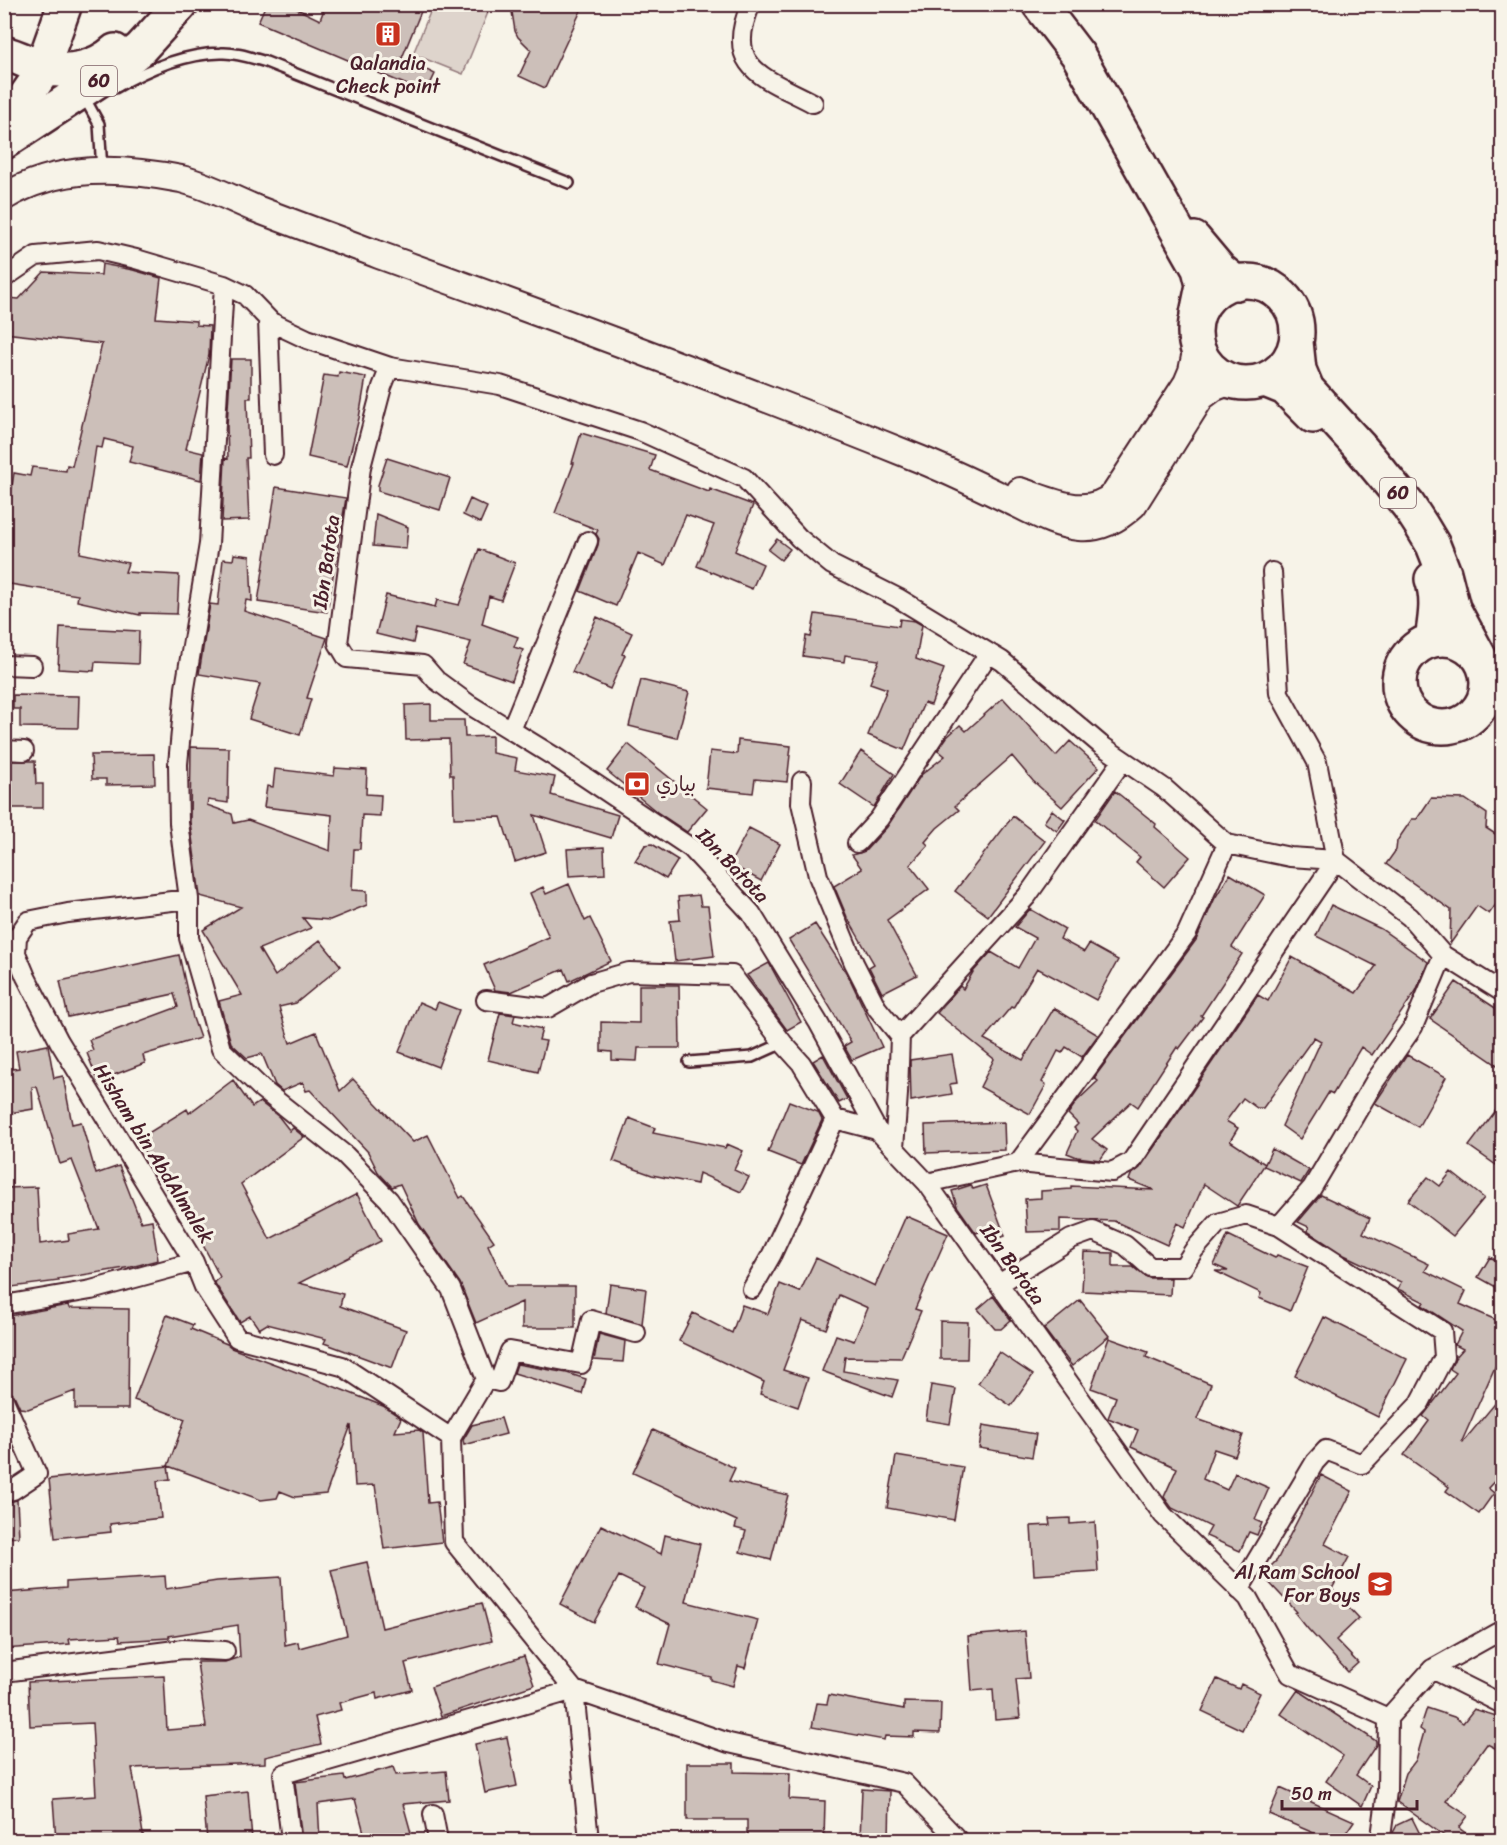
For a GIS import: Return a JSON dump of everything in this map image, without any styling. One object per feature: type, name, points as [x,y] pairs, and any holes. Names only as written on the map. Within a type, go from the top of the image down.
[{"type":"highway","points":[[6,131],[39,77],[65,4]]},
{"type":"highway","name":"60","points":[[43,68],[58,70],[93,66],[107,58],[162,4]]},
{"type":"highway","name":"60","points":[[6,131],[95,94],[181,4]]},
{"type":"highway","points":[[1039,4],[1078,55],[1199,269],[1203,285],[1194,330],[1197,347],[1204,362],[1216,374],[1231,381],[1248,383],[1265,380],[1279,371],[1290,358],[1296,342]]},
{"type":"highway","points":[[1059,4],[1107,80],[1200,248],[1220,270],[1236,283]]},
{"type":"highway","points":[[4,53],[43,68]]},
{"type":"highway","points":[[4,81],[6,131]]},
{"type":"highway","name":"60","points":[[1236,283],[1252,282],[1268,286],[1282,296],[1291,310],[1296,326],[1299,370],[1307,389],[1359,446],[1408,505],[1421,525],[1433,545],[1444,573],[1453,608],[1490,680]]},
{"type":"highway","points":[[1197,314],[1206,299],[1220,288],[1236,283]]},
{"type":"highway","name":"60","points":[[1265,380],[1285,388],[1304,406],[1355,460],[1399,512],[1418,541],[1436,589],[1437,608],[1432,640]]},
{"type":"highway","points":[[1445,638],[1459,641],[1471,648],[1490,680],[1485,698],[1478,710],[1488,717],[1442,727],[1428,724],[1416,717],[1406,707],[1400,694],[1399,680],[1402,667],[1409,655],[1419,646],[1432,640],[1445,638]]},
{"type":"street","points":[[751,4],[740,40],[746,58],[755,72],[813,103]]},
{"type":"street","points":[[4,197],[51,177],[76,171],[102,170],[184,180],[300,226],[523,307],[931,463],[1065,525],[1080,527],[1110,522],[1118,505],[1143,469],[1201,397],[1213,388],[1231,381]]},
{"type":"street","points":[[4,278],[36,256],[98,250],[136,259],[224,285],[245,295],[268,320],[307,339],[390,367],[500,385],[640,432],[744,478],[799,538],[832,565],[898,598],[1002,661],[1101,745],[1164,788],[1227,843],[1290,857],[1336,860],[1410,917],[1443,956],[1503,992]]},
{"type":"street","points":[[224,285],[209,544],[185,688],[178,764],[179,824],[189,899],[189,938],[221,1049],[262,1089],[345,1155],[389,1200],[451,1289],[486,1379]]},
{"type":"street","points":[[268,320],[273,455]]},
{"type":"street","points":[[1143,469],[1187,383],[1197,347]]},
{"type":"street","name":"Ibn Batota","points":[[390,367],[382,387],[361,467],[338,643],[346,658],[423,665],[436,680],[470,705],[558,759],[691,848],[751,913],[818,1022],[877,1130],[927,1183],[1162,1515],[1248,1598],[1290,1674],[1388,1718]]},
{"type":"street","points":[[511,730],[588,541]]},
{"type":"street","points":[[927,1183],[1018,1163],[1112,1172],[1131,1162],[1336,860],[1317,762],[1279,693],[1272,572]]},
{"type":"street","points":[[857,843],[879,819],[989,653]]},
{"type":"street","points":[[4,665],[32,666]]},
{"type":"street","points":[[4,750],[24,751]]},
{"type":"street","points":[[894,1148],[900,1036],[1027,896],[1123,760]]},
{"type":"street","points":[[802,781],[801,803],[818,876],[854,963],[877,1008],[900,1036]]},
{"type":"street","points":[[1018,1163],[1187,933],[1227,843]]},
{"type":"street","name":"Hisham bin AbdAlmalek","points":[[189,899],[68,913],[28,921],[17,937],[16,953],[59,1041],[195,1262],[204,1287],[237,1338],[342,1366],[451,1438]]},
{"type":"street","points":[[1279,1226],[1312,1188],[1375,1081],[1413,1027],[1443,956]]},
{"type":"street","points":[[486,1000],[548,1008],[591,983],[629,972],[732,975],[783,1043],[801,1063],[835,1119],[877,1130]]},
{"type":"street","points":[[752,1289],[772,1254],[835,1119]]},
{"type":"street","points":[[999,1284],[1071,1239],[1092,1231],[1125,1245],[1150,1267],[1183,1267],[1194,1250],[1218,1223],[1246,1215],[1279,1226],[1442,1331],[1444,1357],[1420,1403],[1362,1464],[1326,1450],[1315,1462],[1239,1590]]},
{"type":"street","points":[[4,1305],[91,1290],[195,1262]]},
{"type":"street","points":[[486,1379],[499,1382],[510,1351],[581,1364],[591,1320],[636,1333]]},
{"type":"street","points":[[486,1379],[451,1438],[454,1542],[574,1690],[729,1743],[904,1783],[958,1840]]},
{"type":"street","points":[[4,1401],[37,1474],[13,1490],[4,1492]]},
{"type":"street","points":[[1383,1840],[1381,1837],[1387,1791],[1388,1718],[1432,1669],[1503,1630]]},
{"type":"street","points":[[4,1672],[183,1649],[225,1651]]},
{"type":"street","points":[[1432,1669],[1503,1704]]},
{"type":"street","points":[[291,1840],[283,1774],[574,1690]]},
{"type":"street","points":[[574,1690],[589,1840]]},
{"type":"street","points":[[433,1814],[438,1840]]},
{"type":"lane","points":[[102,170],[95,94],[134,76],[187,57],[222,52],[266,62],[569,183]]},
{"type":"lane","points":[[689,1062],[752,1057],[783,1043]]},
{"type":"shaded area","points":[[433,5],[491,5],[463,74],[413,54]]},
{"type":"building","points":[[266,4],[287,4],[320,20],[326,4],[424,4],[402,58],[435,74],[426,93],[258,22]]},
{"type":"building","points":[[513,4],[584,4],[545,88],[519,76],[531,50],[515,31]]},
{"type":"building","points":[[102,264],[161,278],[156,318],[196,321],[196,325],[210,326],[209,355],[186,449],[203,453],[201,480],[129,462],[133,446],[104,439],[102,448],[96,447],[80,553],[128,563],[125,572],[179,575],[177,614],[140,613],[140,615],[77,601],[78,595],[4,583],[4,537],[14,473],[30,476],[32,467],[66,471],[67,465],[72,466],[102,344],[4,333],[7,298],[19,299],[44,272],[101,275]]},
{"type":"building","points":[[231,359],[251,359],[251,398],[247,398],[249,458],[246,458],[249,520],[222,521],[225,458],[228,459],[227,425]]},
{"type":"building","points":[[339,372],[366,377],[347,466],[308,457],[324,375],[338,377]]},
{"type":"building","points":[[581,433],[655,455],[650,470],[709,492],[710,489],[753,505],[735,551],[763,564],[752,589],[697,566],[714,525],[686,515],[665,565],[638,553],[616,606],[580,591],[598,545],[599,539],[596,534],[598,530],[555,513],[574,463],[572,463]]},
{"type":"building","points":[[387,458],[450,478],[440,510],[378,491]]},
{"type":"building","points":[[276,487],[346,498],[327,612],[258,602]]},
{"type":"building","points":[[470,499],[487,507],[480,523],[463,515]]},
{"type":"building","points":[[376,514],[408,527],[406,549],[373,546]]},
{"type":"building","points":[[777,539],[790,549],[781,560],[768,550]]},
{"type":"building","points":[[479,549],[515,563],[501,600],[489,596],[482,624],[518,637],[514,647],[523,650],[512,681],[463,664],[471,642],[416,629],[413,643],[376,634],[386,595],[435,607],[437,600],[459,605]]},
{"type":"building","points":[[234,554],[250,556],[252,601],[246,600],[244,611],[327,638],[307,698],[311,699],[300,735],[249,719],[260,684],[199,674],[210,604],[218,605],[223,559],[233,560]]},
{"type":"building","points":[[815,614],[899,626],[900,619],[915,621],[922,625],[916,659],[944,669],[931,705],[924,703],[904,750],[868,735],[887,689],[870,683],[879,660],[845,655],[844,662],[803,656],[806,636],[811,637]]},
{"type":"building","points":[[597,617],[632,633],[610,689],[572,672]]},
{"type":"building","points":[[60,627],[139,631],[138,664],[95,662],[94,671],[58,669]]},
{"type":"building","points":[[641,680],[689,692],[677,738],[629,726]]},
{"type":"building","points":[[13,695],[79,696],[78,728],[20,727],[20,709],[13,709]]},
{"type":"building","points":[[1003,698],[1056,756],[1070,741],[1099,767],[1062,807],[1033,781],[1012,756],[955,806],[959,810],[937,828],[925,842],[928,845],[910,865],[929,889],[887,920],[917,975],[882,993],[869,967],[874,964],[847,917],[834,886],[862,869],[852,855],[865,851],[887,827],[921,775],[945,756],[938,750],[947,737],[960,725],[966,731]]},
{"type":"building","points":[[431,704],[431,720],[464,720],[465,737],[492,736],[492,753],[517,758],[515,770],[555,777],[551,795],[618,815],[611,838],[534,815],[546,852],[515,862],[501,817],[454,818],[449,739],[406,740],[405,705]]},
{"type":"building","points":[[738,740],[791,746],[787,782],[755,779],[753,793],[706,788],[710,751],[737,754]]},
{"type":"building","points":[[628,744],[707,808],[687,832],[657,812],[607,771]]},
{"type":"building","points":[[191,747],[229,748],[228,803],[208,800],[207,805],[232,814],[234,823],[248,820],[330,851],[332,815],[264,807],[267,786],[273,787],[275,769],[334,776],[335,768],[367,770],[366,794],[381,795],[380,816],[362,815],[360,849],[354,849],[352,890],[367,891],[367,905],[330,920],[303,918],[311,928],[259,949],[275,976],[320,940],[341,966],[296,1003],[279,1007],[290,1043],[316,1032],[340,1091],[353,1079],[413,1142],[428,1135],[460,1198],[463,1196],[494,1241],[488,1245],[507,1286],[575,1286],[575,1328],[522,1328],[522,1302],[476,1323],[460,1283],[419,1224],[400,1184],[392,1187],[378,1172],[368,1152],[310,1090],[306,1091],[303,1082],[282,1091],[275,1085],[262,1054],[247,1058],[231,1043],[219,1001],[242,995],[203,930],[241,907],[200,896],[190,822]]},
{"type":"building","points":[[861,751],[894,774],[874,807],[840,784]]},
{"type":"building","points":[[154,754],[155,784],[106,785],[106,779],[92,779],[91,755]]},
{"type":"building","points":[[4,761],[35,761],[36,784],[43,784],[43,808],[4,808]]},
{"type":"building","points":[[1115,791],[1156,824],[1155,827],[1190,857],[1164,887],[1136,862],[1140,857],[1095,820]]},
{"type":"building","points":[[1431,798],[1465,799],[1487,814],[1486,828],[1503,839],[1503,895],[1489,914],[1477,906],[1450,944],[1451,910],[1386,864],[1396,850],[1397,841],[1412,819],[1417,819]]},
{"type":"building","points":[[1052,810],[1065,820],[1057,831],[1044,822]]},
{"type":"building","points":[[1013,816],[1045,841],[988,916],[955,891]]},
{"type":"building","points":[[749,828],[780,844],[761,881],[730,864]]},
{"type":"building","points":[[652,844],[678,860],[666,879],[635,861],[645,845]]},
{"type":"building","points":[[604,847],[605,874],[569,876],[567,849]]},
{"type":"building","points":[[1230,874],[1265,895],[1232,947],[1242,954],[1201,1016],[1203,1017],[1179,1049],[1177,1047],[1138,1107],[1131,1102],[1092,1139],[1107,1150],[1100,1160],[1077,1157],[1067,1153],[1077,1131],[1074,1128],[1078,1124],[1068,1114],[1077,1101],[1098,1081],[1094,1078],[1196,940],[1215,898]]},
{"type":"building","points":[[569,884],[585,921],[590,918],[611,961],[569,981],[564,969],[511,992],[495,990],[484,965],[549,937],[530,893],[543,887],[546,894]]},
{"type":"building","points":[[699,895],[701,906],[708,906],[714,956],[675,961],[670,921],[680,920],[678,897]]},
{"type":"building","points":[[1331,905],[1381,929],[1428,962],[1416,991],[1372,1055],[1361,1047],[1333,1094],[1329,1092],[1300,1139],[1282,1126],[1321,1041],[1314,1037],[1263,1108],[1257,1108],[1243,1098],[1226,1121],[1238,1128],[1230,1141],[1265,1164],[1237,1206],[1204,1184],[1185,1227],[1177,1223],[1167,1245],[1114,1221],[1060,1219],[1060,1231],[1027,1232],[1025,1199],[1041,1198],[1041,1191],[1071,1189],[1071,1186],[1154,1190],[1129,1180],[1131,1175],[1140,1168],[1258,995],[1268,1001],[1292,957],[1356,993],[1376,966],[1316,936]]},
{"type":"building","points":[[1030,909],[1065,929],[1060,939],[1084,952],[1089,944],[1118,960],[1096,1000],[1037,968],[1013,1008],[1011,1007],[984,1039],[1023,1060],[1054,1008],[1098,1035],[1082,1057],[1066,1047],[1062,1053],[1058,1051],[1042,1082],[1046,1085],[1030,1114],[980,1087],[994,1059],[937,1013],[960,986],[963,989],[973,972],[991,952],[1018,968],[1035,938],[1015,927]]},
{"type":"building","points":[[815,924],[849,977],[882,1047],[852,1060],[844,1046],[851,1042],[789,940]]},
{"type":"building","points":[[179,955],[193,1018],[200,1038],[143,1055],[145,1063],[98,1081],[87,1053],[93,1050],[89,1040],[178,1007],[174,994],[68,1017],[60,981]]},
{"type":"building","points":[[769,963],[801,1022],[787,1030],[747,975]]},
{"type":"building","points":[[1456,982],[1503,1013],[1503,1069],[1430,1019]]},
{"type":"building","points":[[639,985],[679,985],[680,1048],[638,1048],[637,1061],[612,1060],[612,1052],[601,1051],[601,1022],[639,1023]]},
{"type":"building","points":[[419,1002],[435,1009],[438,1002],[459,1010],[438,1067],[399,1052]]},
{"type":"building","points":[[500,1013],[515,1015],[513,1022],[542,1029],[539,1040],[546,1041],[538,1072],[488,1060]]},
{"type":"building","points":[[48,1045],[54,1078],[63,1076],[72,1124],[81,1122],[96,1174],[119,1166],[141,1222],[152,1220],[158,1260],[131,1267],[58,1279],[59,1281],[4,1288],[4,1188],[37,1187],[40,1244],[69,1240],[68,1234],[99,1229],[72,1160],[60,1164],[37,1087],[32,1087],[33,1109],[4,1114],[4,1070],[19,1068],[16,1051]]},
{"type":"building","points":[[952,1054],[957,1083],[950,1084],[952,1094],[911,1101],[910,1060]]},
{"type":"building","points":[[823,1055],[847,1099],[839,1103],[813,1061]]},
{"type":"building","points":[[1407,1055],[1446,1077],[1418,1127],[1375,1103]]},
{"type":"building","points":[[233,1080],[252,1107],[260,1102],[279,1117],[290,1131],[293,1128],[304,1137],[241,1184],[270,1239],[357,1194],[381,1241],[299,1283],[343,1294],[340,1306],[406,1330],[392,1368],[324,1343],[326,1339],[267,1324],[259,1329],[250,1316],[240,1322],[214,1282],[220,1277],[174,1191],[169,1191],[137,1140],[187,1109],[189,1113]]},
{"type":"building","points":[[789,1101],[818,1112],[822,1120],[801,1165],[768,1152]]},
{"type":"building","points":[[1503,1101],[1503,1155],[1496,1165],[1469,1146]]},
{"type":"building","points":[[629,1118],[655,1128],[653,1133],[725,1148],[727,1144],[743,1151],[734,1170],[749,1177],[741,1192],[699,1173],[697,1184],[652,1175],[613,1161]]},
{"type":"building","points":[[1004,1122],[1005,1150],[926,1153],[925,1125]]},
{"type":"building","points":[[1272,1149],[1309,1170],[1301,1183],[1264,1166]]},
{"type":"building","points":[[1451,1172],[1484,1198],[1453,1236],[1408,1201],[1428,1177],[1440,1186]]},
{"type":"building","points":[[971,1185],[973,1189],[986,1185],[1005,1236],[988,1242],[984,1230],[976,1233],[957,1206],[952,1191]]},
{"type":"building","points":[[1321,1195],[1370,1218],[1363,1233],[1429,1264],[1425,1271],[1466,1291],[1460,1304],[1503,1323],[1503,1349],[1462,1441],[1503,1394],[1503,1472],[1488,1488],[1494,1493],[1479,1514],[1446,1491],[1449,1487],[1404,1455],[1429,1421],[1423,1416],[1456,1373],[1450,1369],[1455,1358],[1463,1349],[1455,1345],[1462,1331],[1422,1305],[1424,1302],[1398,1289],[1401,1282],[1344,1255],[1307,1231],[1309,1227],[1298,1222]]},
{"type":"building","points":[[906,1216],[948,1234],[915,1309],[921,1311],[901,1358],[845,1357],[843,1371],[898,1380],[892,1397],[822,1371],[836,1335],[854,1341],[868,1308],[839,1295],[826,1329],[802,1320],[783,1370],[808,1378],[798,1407],[760,1394],[764,1382],[679,1341],[693,1313],[732,1333],[742,1305],[768,1314],[780,1284],[800,1292],[816,1258],[875,1286]]},
{"type":"building","points":[[1228,1235],[1275,1258],[1277,1255],[1308,1267],[1290,1311],[1259,1298],[1261,1293],[1215,1271],[1228,1271],[1214,1265]]},
{"type":"building","points":[[1084,1252],[1113,1253],[1113,1267],[1133,1267],[1149,1278],[1171,1278],[1170,1295],[1082,1291]]},
{"type":"building","points":[[1490,1257],[1503,1264],[1503,1291],[1478,1277]]},
{"type":"building","points":[[610,1284],[646,1289],[642,1324],[606,1313]]},
{"type":"building","points":[[993,1296],[1011,1320],[1001,1329],[995,1329],[978,1309]]},
{"type":"building","points":[[1080,1300],[1109,1336],[1072,1366],[1044,1329]]},
{"type":"building","points":[[68,1305],[69,1308],[129,1309],[128,1409],[75,1409],[75,1391],[28,1409],[20,1408],[14,1395],[4,1385],[4,1317]]},
{"type":"building","points":[[167,1315],[193,1325],[191,1329],[227,1344],[231,1348],[383,1406],[401,1418],[395,1432],[419,1430],[423,1433],[428,1503],[437,1502],[442,1542],[384,1549],[375,1485],[355,1486],[351,1425],[326,1494],[295,1497],[280,1491],[277,1498],[261,1500],[168,1466],[185,1419],[134,1400]]},
{"type":"building","points":[[1324,1317],[1407,1359],[1378,1417],[1295,1376]]},
{"type":"building","points":[[940,1321],[968,1322],[967,1359],[940,1359]]},
{"type":"building","points":[[599,1334],[625,1341],[623,1362],[594,1360]]},
{"type":"building","points":[[1109,1338],[1148,1352],[1146,1357],[1211,1384],[1197,1419],[1243,1435],[1235,1456],[1214,1449],[1203,1479],[1227,1490],[1235,1473],[1269,1488],[1255,1520],[1262,1523],[1257,1535],[1249,1532],[1240,1551],[1206,1536],[1211,1527],[1172,1508],[1164,1497],[1177,1468],[1131,1447],[1138,1430],[1108,1418],[1116,1397],[1091,1388]]},
{"type":"building","points":[[999,1352],[1033,1375],[1011,1406],[978,1383]]},
{"type":"building","points":[[517,1364],[567,1373],[586,1379],[582,1394],[514,1373]]},
{"type":"building","points":[[931,1385],[956,1389],[950,1424],[926,1420]]},
{"type":"building","points":[[501,1418],[506,1434],[464,1445],[463,1440],[472,1425]]},
{"type":"building","points":[[983,1425],[1036,1434],[1032,1457],[979,1448]]},
{"type":"building","points":[[653,1430],[735,1468],[729,1481],[788,1495],[771,1560],[740,1552],[746,1531],[735,1528],[737,1521],[633,1473]]},
{"type":"building","points":[[896,1456],[963,1467],[954,1520],[887,1508]]},
{"type":"building","points":[[168,1466],[170,1479],[157,1481],[161,1518],[110,1524],[111,1532],[55,1538],[49,1479]]},
{"type":"building","points":[[1321,1475],[1352,1491],[1325,1544],[1349,1557],[1332,1589],[1359,1618],[1336,1640],[1358,1663],[1348,1672],[1262,1575],[1277,1560]]},
{"type":"building","points":[[17,1500],[19,1537],[4,1538],[4,1503]]},
{"type":"building","points":[[1070,1518],[1070,1524],[1095,1522],[1098,1571],[1034,1575],[1031,1526],[1050,1525],[1049,1519]]},
{"type":"building","points":[[601,1525],[661,1554],[665,1535],[700,1544],[686,1602],[758,1620],[745,1668],[738,1666],[733,1686],[711,1680],[711,1677],[659,1664],[670,1624],[635,1607],[644,1588],[619,1576],[594,1622],[560,1604]]},
{"type":"building","points":[[367,1562],[382,1628],[482,1603],[492,1641],[405,1663],[412,1690],[377,1699],[376,1693],[339,1703],[341,1710],[315,1717],[321,1744],[265,1757],[265,1763],[132,1768],[144,1840],[56,1840],[53,1799],[96,1796],[92,1723],[30,1726],[28,1682],[164,1676],[167,1730],[206,1727],[197,1662],[225,1662],[240,1657],[238,1625],[169,1636],[169,1638],[120,1641],[119,1636],[69,1639],[70,1644],[4,1649],[4,1593],[66,1588],[66,1582],[165,1576],[166,1589],[217,1581],[281,1577],[285,1645],[298,1642],[299,1648],[347,1635],[331,1570]]},
{"type":"building","points":[[1025,1631],[1029,1678],[1016,1679],[1020,1718],[995,1720],[993,1689],[972,1691],[968,1636]]},
{"type":"building","points":[[524,1656],[534,1685],[441,1716],[431,1687]]},
{"type":"building","points":[[1217,1679],[1239,1689],[1241,1684],[1260,1693],[1242,1730],[1202,1711]]},
{"type":"building","points":[[1298,1690],[1376,1741],[1376,1745],[1356,1775],[1371,1786],[1362,1806],[1326,1781],[1343,1756],[1281,1714]]},
{"type":"building","points":[[829,1695],[904,1709],[904,1702],[941,1703],[940,1733],[914,1732],[914,1737],[885,1736],[884,1740],[812,1727],[817,1703],[827,1704]]},
{"type":"building","points":[[1427,1708],[1454,1717],[1463,1723],[1474,1709],[1503,1718],[1503,1752],[1487,1744],[1446,1801],[1468,1816],[1459,1828],[1475,1840],[1450,1840],[1397,1802],[1406,1773],[1416,1760],[1424,1732],[1420,1729]]},
{"type":"building","points":[[507,1737],[517,1786],[485,1793],[475,1744]]},
{"type":"building","points":[[687,1763],[734,1763],[734,1772],[790,1773],[789,1799],[825,1801],[824,1840],[747,1840],[747,1820],[687,1820]]},
{"type":"building","points":[[393,1767],[396,1775],[446,1771],[449,1800],[403,1804],[413,1840],[366,1840],[355,1799],[318,1804],[320,1840],[302,1840],[295,1782],[344,1776],[345,1780]]},
{"type":"building","points":[[1280,1788],[1354,1821],[1341,1840],[1330,1840],[1269,1814]]},
{"type":"building","points":[[862,1789],[890,1791],[889,1839],[860,1838]]},
{"type":"building","points":[[248,1791],[252,1840],[207,1840],[203,1796]]},
{"type":"building","points":[[1412,1818],[1423,1840],[1394,1840],[1393,1833],[1397,1825]]},
{"type":"place","name":"Qalandia Check point","points":[[388,34]]},
{"type":"place","name":"بياري","points":[[637,784]]},
{"type":"place","name":"Al Ram School For Boys","points":[[1380,1584]]}]
